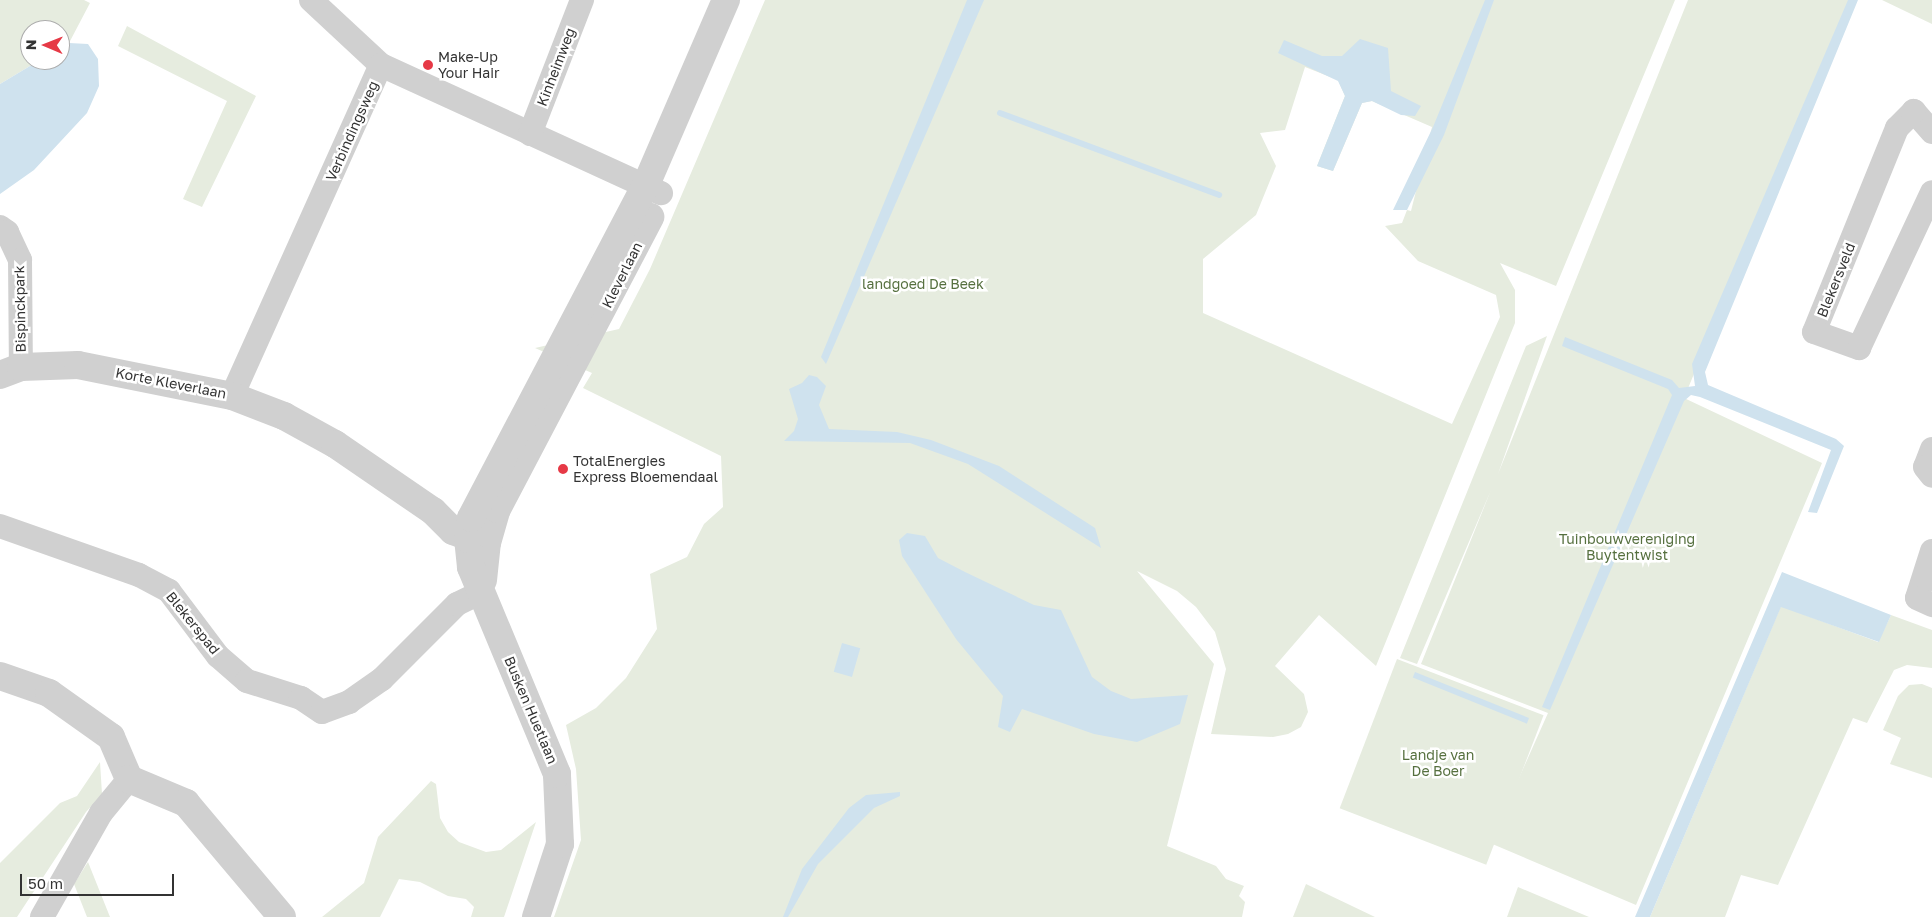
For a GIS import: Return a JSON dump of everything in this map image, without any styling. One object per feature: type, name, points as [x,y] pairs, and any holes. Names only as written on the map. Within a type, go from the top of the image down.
[{"type":"street","points":[[312,0],[381,65]]},
{"type":"street","name":"Kinheimweg","points":[[530,134],[582,0]]},
{"type":"street","name":"Kleverlaan","points":[[653,190],[726,0]]},
{"type":"street","name":"Kleverlaan","points":[[479,532],[653,190],[743,0]]},
{"type":"street","name":"Verbindingsweg","points":[[232,396],[381,65],[530,134],[591,158],[653,190]]},
{"type":"street","name":"Blekersveld","points":[[1932,132],[1914,111],[1897,128],[1814,332],[1859,348],[1932,192]]},
{"type":"street","name":"Bispinckpark","points":[[0,227],[8,232],[20,260],[11,371]]},
{"type":"street","name":"Korte Kleverlaan","points":[[11,371],[78,365],[232,396],[284,416],[334,444],[433,511],[453,531],[479,532]]},
{"type":"street","points":[[1932,449],[1925,467],[1932,476]]},
{"type":"street","name":"Blekerspad","points":[[0,526],[139,575],[170,591],[218,656],[247,681],[300,698],[322,712],[349,702],[382,679],[457,604],[482,592]]},
{"type":"street","name":"Busken Huetlaan","points":[[479,532],[471,567],[557,774],[560,844],[536,917]]},
{"type":"street","points":[[1932,551],[1917,598],[1932,605]]},
{"type":"street","points":[[0,676],[48,693],[89,719],[111,737],[129,778],[186,803],[282,917]]},
{"type":"street","points":[[42,917],[101,813],[129,778]]},
{"type":"green space","points":[[0,0],[84,0],[90,3],[70,41],[70,20],[20,20],[20,70],[23,70],[0,84]]},
{"type":"green space","name":"landgoed De Beek","points":[[765,0],[1675,0],[1556,286],[1500,263],[1515,290],[1515,323],[1376,666],[1319,615],[1275,666],[1304,694],[1308,712],[1301,727],[1288,734],[1273,737],[1211,734],[1226,669],[1215,632],[1196,607],[1177,591],[1137,571],[1214,664],[1167,846],[1216,866],[1226,879],[1244,886],[1239,896],[1245,902],[1242,917],[554,917],[581,840],[576,769],[566,725],[596,708],[626,678],[657,629],[650,574],[687,557],[704,524],[723,507],[721,456],[583,388],[592,373],[535,348],[619,329],[650,269]],"holes":[[[1305,67],[1338,80],[1345,96],[1317,166],[1333,171],[1362,103],[1372,101],[1432,127],[1411,211],[1407,210],[1402,223],[1385,226],[1418,261],[1496,295],[1500,317],[1452,424],[1203,313],[1203,259],[1256,215],[1276,166],[1260,133],[1285,130]]]},
{"type":"green space","name":"Tuinbouwvereniging Buytentwist","points":[[1688,0],[1849,0],[1684,398],[1822,463],[1636,905],[1490,843],[1548,713],[1421,664],[1491,490],[1417,664],[1400,658],[1526,346],[1547,336],[1498,474]]},
{"type":"green space","points":[[1882,0],[1932,0],[1932,24]]},
{"type":"green space","points":[[127,26],[256,96],[202,207],[183,199],[227,101],[118,46]]},
{"type":"green space","points":[[1781,606],[1878,642],[1891,615],[1932,630],[1932,668],[1907,665],[1894,670],[1867,723],[1853,718],[1778,885],[1741,875],[1725,917],[1650,917]]},
{"type":"green space","name":"Landje van De Boer","points":[[1397,659],[1544,715],[1486,865],[1340,808]]},
{"type":"green space","points":[[1922,684],[1932,688],[1932,778],[1890,764],[1901,738],[1883,730],[1898,696],[1909,685]]},
{"type":"green space","points":[[100,762],[102,794],[86,812],[17,917],[0,917],[0,863],[60,803],[77,796]]},
{"type":"green space","points":[[431,781],[436,784],[440,818],[448,832],[459,842],[486,852],[501,850],[536,822],[504,917],[471,917],[474,907],[466,899],[448,896],[420,882],[399,879],[380,917],[322,917],[364,883],[378,837]]},
{"type":"green space","points":[[88,862],[110,917],[87,917],[74,884]]},
{"type":"green space","points":[[1306,884],[1375,917],[1293,917]]},
{"type":"green space","points":[[1518,887],[1589,917],[1507,917]]},
{"type":"water","points":[[967,0],[984,0],[826,364],[821,357]]},
{"type":"water","points":[[1485,0],[1494,0],[1444,135],[1407,210],[1393,210],[1433,127]]},
{"type":"water","points":[[1848,0],[1858,0],[1705,372],[1708,385],[1836,439],[1844,446],[1817,513],[1808,512],[1831,450],[1691,395],[1684,401],[1550,710],[1542,707],[1672,395],[1668,389],[1562,346],[1565,337],[1672,380],[1679,388],[1695,386],[1692,364]]},
{"type":"water","points":[[1360,39],[1388,48],[1391,91],[1421,106],[1415,116],[1401,115],[1372,101],[1362,103],[1333,171],[1317,166],[1345,96],[1338,81],[1278,53],[1284,40],[1322,56],[1342,56]]},
{"type":"water","points":[[70,43],[88,44],[98,59],[99,86],[87,113],[34,170],[0,194],[0,84],[23,70],[70,70]]},
{"type":"water","points":[[809,375],[817,377],[826,386],[819,405],[829,429],[897,432],[931,440],[999,466],[1095,528],[1101,548],[968,464],[910,443],[784,441],[794,431],[798,419],[789,389],[802,383]]},
{"type":"water","points":[[907,533],[925,536],[938,558],[965,572],[1034,605],[1061,610],[1092,677],[1111,691],[1131,699],[1188,695],[1180,724],[1137,742],[1094,734],[1022,709],[1010,732],[998,727],[1003,696],[956,639],[902,556],[899,540]]},
{"type":"water","points":[[1782,572],[1891,615],[1879,642],[1781,607],[1650,917],[1635,917]]},
{"type":"water","points":[[842,643],[860,648],[852,677],[834,672]]},
{"type":"water","points":[[1415,672],[1529,718],[1527,724],[1413,678]]},
{"type":"water","points":[[900,792],[900,796],[874,808],[818,864],[788,917],[783,917],[802,869],[849,808],[866,795]]},
{"type":"waterway","points":[[1000,113],[1219,195]]},
{"type":"place","name":"Make-Up Your Hair","points":[[428,65]]},
{"type":"place","name":"TotalEnergies Express Bloemendaal","points":[[563,469]]}]
